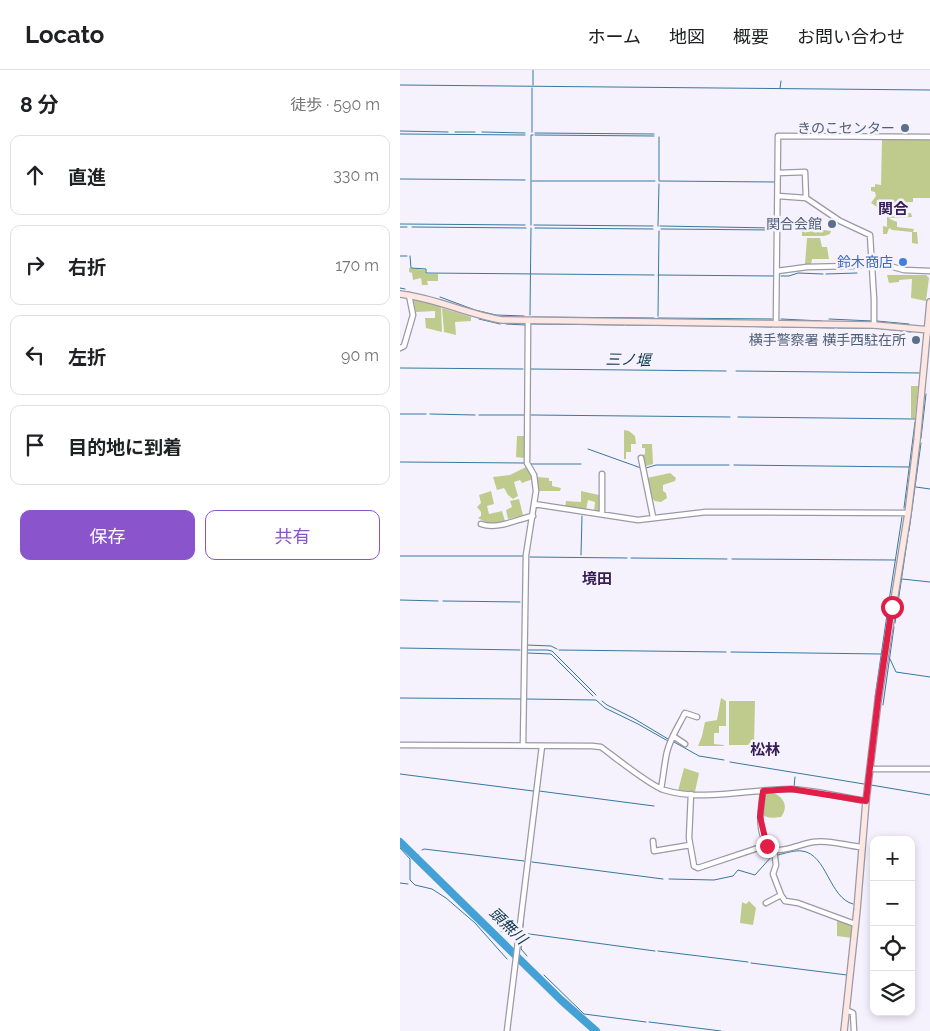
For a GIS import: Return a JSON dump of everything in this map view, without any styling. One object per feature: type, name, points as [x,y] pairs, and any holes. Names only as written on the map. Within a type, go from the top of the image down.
[{"type":"main road","points":[[400,294],[421,297],[484,317],[502,320],[874,325],[929,330]]},
{"type":"main road","points":[[844,1031],[866,801],[888,634],[908,513],[929,330],[930,302]]},
{"type":"street","points":[[776,324],[778,136],[930,137]]},
{"type":"street","points":[[778,173],[806,172],[806,198]]},
{"type":"street","points":[[778,196],[806,198],[840,221],[870,235],[874,325]]},
{"type":"street","points":[[777,271],[871,263],[879,263],[904,270],[930,271]]},
{"type":"street","points":[[400,348],[404,346],[413,314],[409,295]]},
{"type":"street","points":[[523,745],[526,555],[533,516],[536,482],[526,463],[528,321]]},
{"type":"street","points":[[641,458],[653,517]]},
{"type":"street","points":[[602,474],[602,514]]},
{"type":"street","points":[[534,504],[638,520],[706,512],[908,513]]},
{"type":"street","points":[[481,524],[493,526],[533,516]]},
{"type":"street","points":[[661,789],[666,756],[673,736],[685,714],[697,717]]},
{"type":"street","points":[[673,736],[685,744]]},
{"type":"street","points":[[400,744],[601,748],[661,789],[691,794],[791,789],[866,801]]},
{"type":"street","points":[[507,1031],[542,746]]},
{"type":"street","points":[[870,769],[930,769]]},
{"type":"street","points":[[763,791],[760,817],[767,845],[770,849],[774,850],[814,841],[862,847]]},
{"type":"street","points":[[691,794],[689,830],[694,866],[698,868],[767,845]]},
{"type":"street","points":[[653,841],[654,850],[690,845]]},
{"type":"street","points":[[774,850],[776,865],[773,874],[784,901],[798,903],[855,924]]},
{"type":"street","points":[[766,903],[781,895]]},
{"type":"street","points":[[846,1010],[852,1013],[854,1031]]},
{"type":"green space","points":[[882,139],[930,140],[930,198],[913,198],[913,202],[888,203],[887,207],[877,207],[871,203],[876,196],[875,192],[871,191],[871,187],[875,187],[875,184],[881,185]]},
{"type":"green space","points":[[911,213],[912,217],[890,219],[897,222],[897,227],[914,229],[913,232],[917,232],[918,244],[912,243],[912,232],[889,228],[887,234],[883,234],[883,226],[887,227],[887,214]]},
{"type":"green space","points":[[802,227],[831,231],[830,234],[824,236],[802,236]]},
{"type":"green space","points":[[807,238],[820,238],[822,247],[827,247],[829,259],[812,259],[811,265],[805,264]]},
{"type":"green space","points":[[409,268],[425,270],[426,274],[438,274],[438,281],[427,281],[428,285],[422,285],[421,278],[413,280]]},
{"type":"green space","points":[[887,275],[926,275],[929,278],[926,301],[911,298],[912,279],[889,283]]},
{"type":"green space","points":[[413,298],[441,306],[442,332],[426,328],[425,318],[435,318],[435,311],[416,312]]},
{"type":"green space","points":[[442,308],[471,317],[471,321],[455,322],[456,335],[444,332]]},
{"type":"green space","points":[[911,386],[918,386],[915,418],[911,418]]},
{"type":"green space","points":[[624,430],[629,431],[635,436],[636,444],[631,444],[631,452],[626,452],[626,459],[624,459]]},
{"type":"green space","points":[[517,436],[524,436],[524,458],[516,457]]},
{"type":"green space","points":[[642,444],[652,444],[653,464],[646,466],[642,455],[645,454],[645,448],[642,448]]},
{"type":"green space","points":[[526,467],[533,479],[522,483],[520,480],[514,482],[518,496],[513,499],[504,488],[497,490],[493,477],[510,475]]},
{"type":"green space","points":[[670,473],[676,478],[675,481],[663,485],[663,491],[666,493],[667,498],[661,502],[655,501],[650,496],[647,478]]},
{"type":"green space","points":[[537,477],[549,478],[549,481],[552,481],[552,486],[561,488],[560,491],[539,491]]},
{"type":"green space","points":[[491,491],[494,504],[487,506],[489,514],[502,511],[505,521],[489,524],[478,518],[481,516],[481,512],[477,507],[481,503],[479,495]]},
{"type":"green space","points":[[581,491],[599,495],[599,512],[594,511],[595,502],[588,500],[586,510],[565,508],[566,501],[581,502]]},
{"type":"green space","points":[[519,499],[523,515],[508,519],[506,510],[512,507],[510,501]]},
{"type":"green space","points":[[721,698],[726,701],[726,726],[719,726],[719,733],[714,733],[714,744],[724,746],[698,746],[705,722],[717,720]]},
{"type":"green space","points":[[729,701],[755,701],[754,745],[729,745]]},
{"type":"green space","points":[[684,768],[699,773],[695,792],[678,791]]},
{"type":"green space","points":[[767,791],[776,794],[783,800],[785,808],[781,817],[769,818],[759,812],[760,796]]},
{"type":"green space","points":[[749,901],[756,908],[753,925],[740,923],[742,902],[746,904]]},
{"type":"green space","points":[[837,919],[853,925],[852,938],[837,936]]},
{"type":"waterway","points":[[533,70],[533,85]]},
{"type":"waterway","points":[[780,88],[781,81]]},
{"type":"waterway","points":[[400,85],[930,90]]},
{"type":"waterway","points":[[532,88],[532,132]]},
{"type":"waterway","points":[[400,131],[448,132]]},
{"type":"waterway","points":[[455,132],[475,132]]},
{"type":"waterway","points":[[482,132],[525,133]]},
{"type":"waterway","points":[[535,133],[654,134]]},
{"type":"waterway","points":[[400,134],[525,135]]},
{"type":"waterway","points":[[531,225],[531,135],[533,135]]},
{"type":"waterway","points":[[535,135],[654,136]]},
{"type":"waterway","points":[[659,137],[659,180]]},
{"type":"waterway","points":[[400,179],[525,180]]},
{"type":"waterway","points":[[532,181],[655,181]]},
{"type":"waterway","points":[[659,181],[775,182]]},
{"type":"waterway","points":[[658,226],[659,184]]},
{"type":"waterway","points":[[400,224],[525,225]]},
{"type":"waterway","points":[[534,225],[653,226]]},
{"type":"waterway","points":[[660,226],[773,228]]},
{"type":"waterway","points":[[400,227],[407,227]]},
{"type":"waterway","points":[[412,227],[526,228]]},
{"type":"waterway","points":[[530,315],[531,228]]},
{"type":"waterway","points":[[535,228],[653,229]]},
{"type":"waterway","points":[[661,229],[772,230]]},
{"type":"waterway","points":[[658,316],[659,231]]},
{"type":"waterway","points":[[400,256],[407,256]]},
{"type":"waterway","points":[[410,256],[411,268],[426,269],[426,273],[654,275]]},
{"type":"waterway","points":[[781,276],[798,273],[823,274]]},
{"type":"waterway","points":[[826,274],[857,273]]},
{"type":"waterway","points":[[658,275],[774,276]]},
{"type":"waterway","points":[[400,288],[405,289]]},
{"type":"waterway","points":[[440,297],[475,310],[496,315],[524,316]]},
{"type":"waterway","points":[[532,317],[654,318]]},
{"type":"waterway","points":[[658,318],[772,319]]},
{"type":"waterway","points":[[479,319],[500,324]]},
{"type":"waterway","points":[[781,319],[822,321]]},
{"type":"waterway","points":[[829,319],[872,321]]},
{"type":"waterway","points":[[877,321],[909,324]]},
{"type":"waterway","points":[[506,324],[525,325]]},
{"type":"waterway","points":[[532,324],[624,325]]},
{"type":"waterway","points":[[626,325],[728,326]]},
{"type":"waterway","points":[[735,326],[772,327]]},
{"type":"waterway","points":[[782,327],[834,328]]},
{"type":"waterway","points":[[838,328],[875,328],[911,332]]},
{"type":"waterway","name":"三ノ堰","points":[[400,368],[523,369]]},
{"type":"waterway","name":"三ノ堰","points":[[530,369],[726,371]]},
{"type":"waterway","name":"三ノ堰","points":[[736,371],[922,373]]},
{"type":"waterway","points":[[921,438],[926,394]]},
{"type":"waterway","points":[[400,414],[426,414]]},
{"type":"waterway","points":[[430,414],[475,415]]},
{"type":"waterway","points":[[479,415],[525,415]]},
{"type":"waterway","points":[[531,415],[730,417]]},
{"type":"waterway","points":[[738,417],[915,419]]},
{"type":"waterway","points":[[904,508],[915,422]]},
{"type":"waterway","points":[[909,531],[921,443]]},
{"type":"waterway","points":[[588,449],[641,468]]},
{"type":"waterway","points":[[400,462],[524,463]]},
{"type":"waterway","points":[[531,464],[581,464]]},
{"type":"waterway","points":[[646,468],[656,465],[729,465]]},
{"type":"waterway","points":[[734,465],[909,467]]},
{"type":"waterway","points":[[916,487],[930,489]]},
{"type":"waterway","points":[[569,512],[587,514]]},
{"type":"waterway","points":[[811,515],[818,515]]},
{"type":"waterway","points":[[821,515],[874,515]]},
{"type":"waterway","points":[[877,515],[901,515]]},
{"type":"waterway","points":[[581,555],[582,516]]},
{"type":"waterway","points":[[889,601],[902,517]]},
{"type":"waterway","points":[[895,623],[908,535]]},
{"type":"waterway","points":[[400,556],[523,556]]},
{"type":"waterway","points":[[530,557],[627,558]]},
{"type":"waterway","points":[[631,558],[727,559]]},
{"type":"waterway","points":[[732,559],[895,560]]},
{"type":"waterway","points":[[902,579],[930,582]]},
{"type":"waterway","points":[[400,600],[438,601]]},
{"type":"waterway","points":[[443,601],[520,602]]},
{"type":"waterway","points":[[875,697],[888,608]]},
{"type":"waterway","points":[[883,705],[894,627]]},
{"type":"waterway","points":[[526,645],[551,646],[557,649]]},
{"type":"waterway","points":[[400,648],[520,650]]},
{"type":"waterway","points":[[528,650],[552,651],[596,695]]},
{"type":"waterway","points":[[559,650],[726,652]]},
{"type":"waterway","points":[[731,652],[881,654]]},
{"type":"waterway","points":[[527,653],[551,654],[593,696]]},
{"type":"waterway","points":[[890,659],[896,672],[930,677]]},
{"type":"waterway","points":[[400,698],[521,699]]},
{"type":"waterway","points":[[525,699],[596,700],[605,708],[668,741]]},
{"type":"waterway","points":[[602,701],[668,739]]},
{"type":"waterway","points":[[674,742],[699,756],[724,760]]},
{"type":"waterway","points":[[730,762],[864,784]]},
{"type":"waterway","points":[[400,774],[533,791]]},
{"type":"waterway","points":[[794,787],[795,777]]},
{"type":"waterway","points":[[871,785],[930,795]]},
{"type":"waterway","points":[[539,791],[654,806]]},
{"type":"waterway","name":"頭無川","points":[[400,842],[561,1000],[596,1031]]},
{"type":"waterway","points":[[400,848],[410,859],[410,880],[415,885],[432,889],[446,898],[475,923],[507,959]]},
{"type":"waterway","points":[[422,850],[524,861]]},
{"type":"waterway","points":[[778,855],[799,851],[810,854],[823,868],[838,894],[853,904]]},
{"type":"waterway","points":[[669,879],[714,880],[733,876],[738,870],[755,875],[772,856]]},
{"type":"waterway","points":[[532,862],[663,879]]},
{"type":"waterway","points":[[400,883],[408,884]]},
{"type":"waterway","points":[[524,912],[521,949],[527,956]]},
{"type":"waterway","points":[[501,931],[516,933]]},
{"type":"waterway","points":[[522,933],[655,951]]},
{"type":"waterway","points":[[658,951],[748,962]]},
{"type":"waterway","points":[[751,963],[847,975]]},
{"type":"waterway","points":[[544,975],[584,1014],[646,1022]]},
{"type":"waterway","points":[[649,1022],[721,1031]]},
{"type":"place","name":"きのこセンター","points":[[905,128]]},
{"type":"place","name":"関合会館","points":[[832,224]]},
{"type":"place","name":"鈴木商店","points":[[903,262]]},
{"type":"place","name":"横手警察署 横手西駐在所","points":[[916,340]]},
{"type":"district","name":"関合","points":[[893,209]]},
{"type":"district","name":"境田","points":[[597,579]]},
{"type":"district","name":"松林","points":[[765,750]]},
{"type":"route","points":[[767,846],[760,824],[763,791],[791,789],[866,801],[878,700],[892,607]]}]
